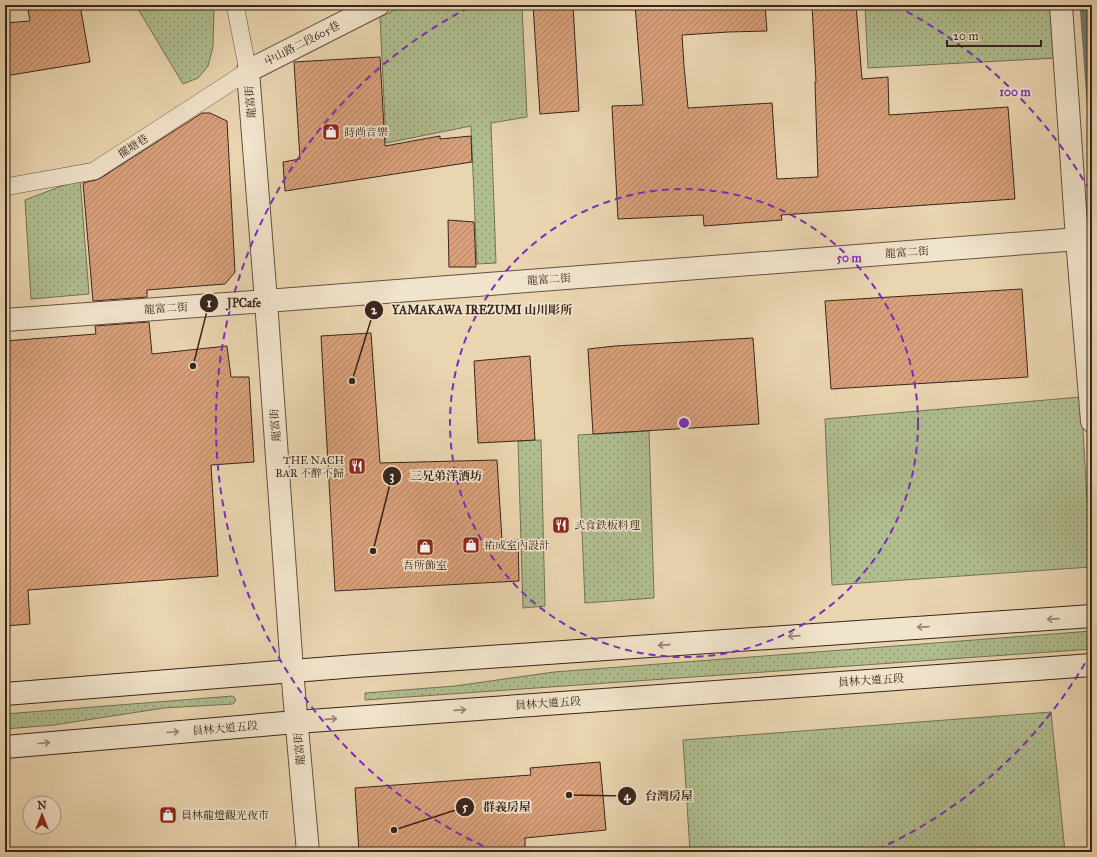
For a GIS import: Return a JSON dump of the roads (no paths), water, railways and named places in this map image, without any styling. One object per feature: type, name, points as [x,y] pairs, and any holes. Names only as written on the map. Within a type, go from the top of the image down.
[{"type":"street","name":"中山路二段605巷","points":[[248,71],[378,5]]},
{"type":"street","points":[[1061,5],[1084,238],[1092,421]]},
{"type":"street","name":"龍富街","points":[[248,71],[292,670],[308,852]]},
{"type":"street","name":"龍富二街","points":[[5,320],[1084,238]]},
{"type":"street","points":[[5,694],[292,670],[1092,616]]},
{"type":"street","name":"員林大道五段","points":[[5,747],[296,722],[1092,665]]},
{"type":"lane","points":[[235,5],[248,71]]},
{"type":"lane","name":"擺塘巷","points":[[5,187],[94,171],[248,71]]},
{"type":"waterway","points":[[1084,5],[1092,114]]},
{"type":"place","name":"蒔尚音樂","points":[[331,132]]},
{"type":"place","name":"JPCafe","points":[[193,366]]},
{"type":"place","name":"YAMAKAWA IREZUMI 山川彫所","points":[[352,381]]},
{"type":"place","name":"THE NACH BAR 不醉不歸","points":[[357,466]]},
{"type":"place","name":"弎食鉄板料理","points":[[561,525]]},
{"type":"place","name":"祐成室內設計","points":[[471,545]]},
{"type":"place","name":"吾所飾室","points":[[425,547]]},
{"type":"place","name":"三兄弟洋酒坊","points":[[373,551]]},
{"type":"place","name":"台灣房屋","points":[[569,795]]},
{"type":"place","name":"員林龍燈觀光夜市","points":[[168,815]]},
{"type":"place","name":"群義房屋","points":[[394,830]]}]
